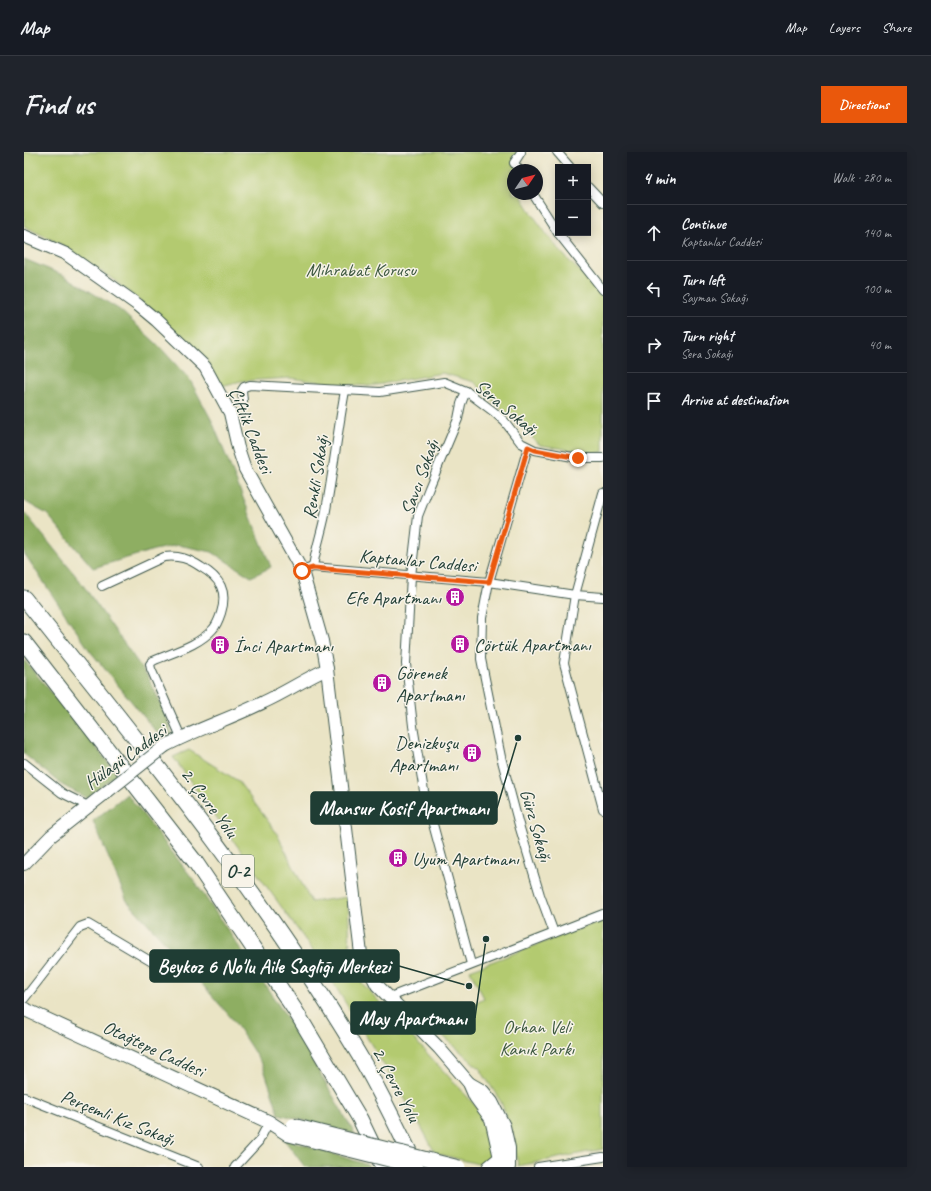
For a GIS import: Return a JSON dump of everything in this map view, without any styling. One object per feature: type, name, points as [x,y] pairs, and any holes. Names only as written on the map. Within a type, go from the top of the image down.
[{"type":"highway","name":"2. Çevre Yolu","points":[[24,598],[169,781],[246,883],[331,1008],[360,1056],[393,1116],[417,1167]]},
{"type":"highway","name":"O-2","points":[[24,642],[196,862],[295,1010],[360,1119],[383,1167]]},
{"type":"main road","name":"Çiftlik Caddesi","points":[[24,236],[66,254],[156,320],[206,367],[230,413],[238,448],[245,469],[308,569],[327,669],[361,954],[377,985],[440,1048],[469,1083],[475,1097],[491,1119],[503,1164]]},
{"type":"main road","name":"Hülagü Caddesi","points":[[24,864],[51,836],[165,746],[181,737],[265,702],[327,669]]},
{"type":"main road","name":"Otağtepe Caddesi","points":[[24,1009],[269,1122],[291,1130]]},
{"type":"main road","points":[[291,1130],[417,1167]]},
{"type":"main road","points":[[291,1130],[459,1167]]},
{"type":"main road","points":[[489,1167],[503,1164]]},
{"type":"street","points":[[515,164],[521,152]]},
{"type":"street","points":[[557,152],[567,164]]},
{"type":"street","points":[[591,190],[603,203]]},
{"type":"street","points":[[537,200],[555,228]]},
{"type":"street","points":[[560,236],[603,290]]},
{"type":"street","name":"Sera Sokağı","points":[[243,401],[242,390],[244,387],[250,385],[380,392],[444,382],[466,391],[494,412],[505,422],[521,443],[528,447],[535,450],[578,458],[603,458]]},
{"type":"street","name":"Renkli Sokağı","points":[[308,569],[322,531],[345,391]]},
{"type":"street","name":"Savcı Sokağı","points":[[466,391],[461,404],[458,419],[418,516],[411,576],[406,664],[412,726],[424,791],[471,964]]},
{"type":"street","name":"Gürz Sokağı","points":[[528,447],[489,582],[482,618],[481,659],[500,757],[540,895],[554,933]]},
{"type":"street","points":[[603,493],[575,595],[564,663],[603,809]]},
{"type":"street","points":[[102,586],[164,557],[170,556],[182,557],[200,566],[211,573],[222,587],[224,602],[214,629],[191,645],[153,661],[150,664],[181,737]]},
{"type":"street","name":"Kaptanlar Caddesi","points":[[308,569],[489,582],[575,595],[603,597]]},
{"type":"street","points":[[24,763],[62,793],[88,806]]},
{"type":"street","points":[[390,997],[471,964],[603,914]]},
{"type":"street","points":[[24,999],[80,927],[88,924],[157,964]]},
{"type":"street","name":"Perçemli Kız Sokağı","points":[[24,1097],[199,1167]]},
{"type":"street","points":[[236,1167],[259,1141],[269,1122]]},
{"type":"street","points":[[538,1167],[603,1157]]},
{"type":"green space","name":"Mihrabat Korusu","points":[[24,152],[517,152],[518,164],[507,164],[507,200],[524,200],[546,233],[567,259],[591,280],[603,288],[603,452],[591,453],[540,445],[474,382],[442,373],[370,386],[335,384],[290,378],[241,381],[221,386],[207,361],[198,350],[114,280],[62,245],[24,226]]},
{"type":"green space","points":[[24,259],[65,276],[120,310],[158,345],[190,380],[212,421],[271,567],[251,577],[212,552],[178,545],[154,550],[93,568],[47,514],[24,501]]},
{"type":"green space","points":[[24,512],[80,581],[148,677],[168,719],[172,735],[163,740],[90,651],[24,553]]},
{"type":"green space","points":[[24,660],[78,724],[117,774],[87,798],[62,785],[24,754]]},
{"type":"green space","points":[[189,750],[238,781],[276,832],[311,902],[348,897],[350,954],[361,982],[475,1105],[488,1129],[491,1158],[478,1164],[435,1153],[415,1115],[314,952],[173,757]]},
{"type":"green space","points":[[127,794],[193,879],[290,1022],[355,1134],[279,1114],[263,1066],[234,1021],[175,953],[127,901],[93,821]]},
{"type":"green space","name":"Orhan Veli Kanık Parkı","points":[[603,920],[603,1149],[518,1166],[513,1133],[501,1102],[480,1069],[431,1025],[484,998],[470,970]]},
{"type":"green space","points":[[283,1138],[368,1165],[369,1167],[305,1167]]},
{"type":"place","name":"Efe Apartmanı","points":[[455,597]]},
{"type":"place","name":"Cörtük Apartmanı","points":[[460,644]]},
{"type":"place","name":"İnci Apartmanı","points":[[220,645]]},
{"type":"place","name":"Görenek Apartmanı","points":[[382,683]]},
{"type":"place","name":"Mansur Kosif Apartmanı","points":[[518,738]]},
{"type":"place","name":"Denizkuşu Apartmanı","points":[[472,753]]},
{"type":"place","name":"Uyum Apartmanı","points":[[398,858]]},
{"type":"place","name":"May Apartmanı","points":[[486,939]]},
{"type":"place","name":"Beykoz 6 No'lu Aile Saḡlıḡı Merkezi","points":[[469,986]]},
{"type":"route","points":[[302,571],[313,568],[489,582],[528,447],[535,450],[578,458]]}]
